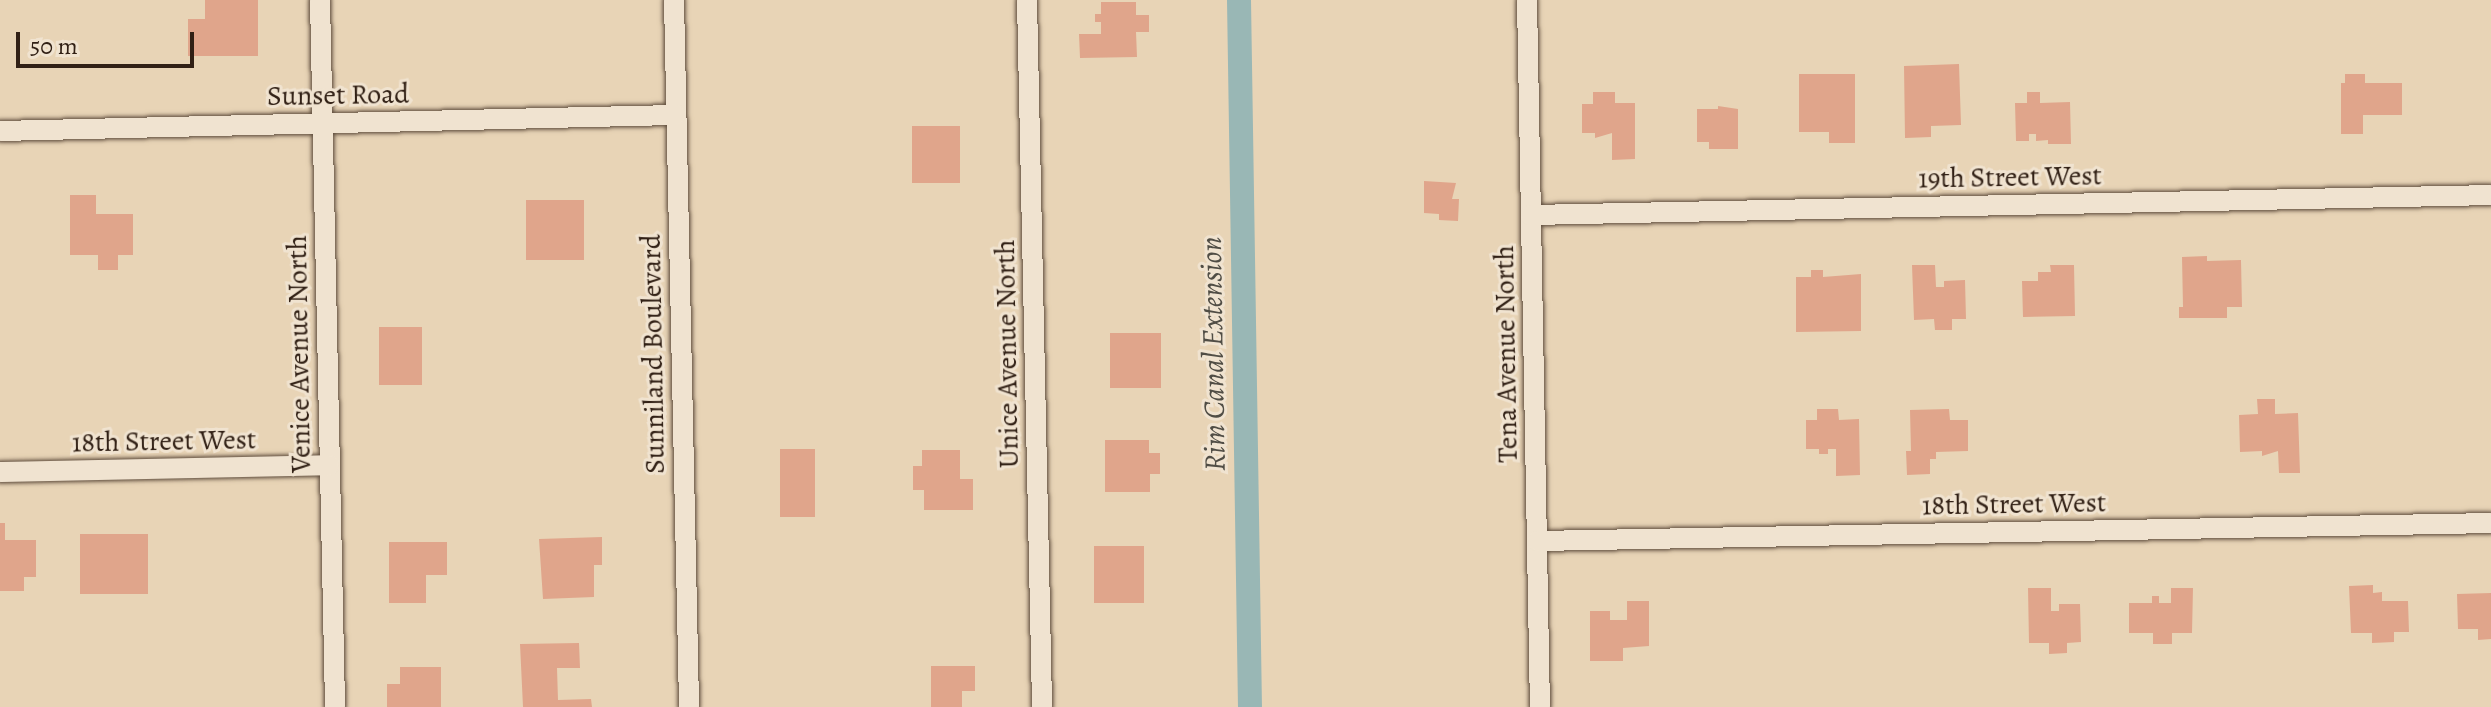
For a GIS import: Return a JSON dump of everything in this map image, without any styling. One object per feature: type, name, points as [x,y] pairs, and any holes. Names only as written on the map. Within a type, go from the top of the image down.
[{"type":"street","name":"Venice Avenue North","points":[[320,0],[335,707]]},
{"type":"street","name":"Sunniland Boulevard","points":[[674,0],[689,707]]},
{"type":"street","name":"Unice Avenue North","points":[[1027,0],[1042,707]]},
{"type":"street","name":"Tena Avenue North","points":[[1527,0],[1540,707]]},
{"type":"street","name":"Sunset Road","points":[[0,131],[676,115]]},
{"type":"street","name":"19th Street West","points":[[1531,215],[2491,195]]},
{"type":"street","name":"18th Street West","points":[[0,472],[329,465]]},
{"type":"street","name":"18th Street West","points":[[1538,541],[2491,523]]},
{"type":"building","points":[[205,0],[258,0],[258,56],[188,56],[188,19],[205,19]]},
{"type":"building","points":[[1101,2],[1136,2],[1136,15],[1149,15],[1149,32],[1136,32],[1137,57],[1080,58],[1079,34],[1101,34],[1101,22],[1095,22],[1095,14],[1101,14]]},
{"type":"building","points":[[1959,64],[1961,125],[1931,126],[1931,137],[1905,138],[1904,66]]},
{"type":"building","points":[[1799,74],[1855,74],[1855,143],[1829,143],[1829,132],[1799,132]]},
{"type":"building","points":[[2345,74],[2365,74],[2365,83],[2402,83],[2402,115],[2363,115],[2363,134],[2341,134],[2341,83],[2345,83]]},
{"type":"building","points":[[1593,92],[1615,92],[1615,103],[1635,103],[1635,159],[1612,160],[1612,133],[1595,138],[1595,133],[1582,133],[1582,104],[1593,104]]},
{"type":"building","points":[[2027,92],[2040,92],[2040,103],[2070,102],[2071,144],[2036,141],[2036,134],[2029,134],[2029,141],[2016,141],[2015,103],[2027,103]]},
{"type":"building","points":[[1718,106],[1738,109],[1738,149],[1709,149],[1709,142],[1697,142],[1697,109],[1718,109]]},
{"type":"building","points":[[912,126],[960,126],[960,183],[912,183]]},
{"type":"building","points":[[1424,181],[1456,183],[1452,199],[1459,199],[1458,221],[1439,220],[1439,214],[1424,213]]},
{"type":"building","points":[[70,195],[96,195],[96,214],[133,214],[133,255],[118,255],[118,270],[98,270],[98,255],[70,255]]},
{"type":"building","points":[[526,200],[584,200],[584,260],[526,260]]},
{"type":"building","points":[[2207,256],[2207,261],[2241,260],[2242,307],[2227,307],[2227,318],[2179,318],[2179,307],[2183,307],[2182,257]]},
{"type":"building","points":[[1912,265],[1935,265],[1936,287],[1944,287],[1944,281],[1965,280],[1966,319],[1952,319],[1952,330],[1935,330],[1934,319],[1914,320]]},
{"type":"building","points":[[2050,265],[2074,265],[2075,316],[2023,317],[2022,281],[2038,281],[2038,272],[2051,272]]},
{"type":"building","points":[[1811,270],[1823,270],[1823,277],[1861,274],[1861,331],[1796,332],[1796,277],[1811,277]]},
{"type":"building","points":[[379,327],[422,327],[422,385],[379,385]]},
{"type":"building","points":[[1110,333],[1161,333],[1161,388],[1110,388]]},
{"type":"building","points":[[2257,399],[2275,399],[2275,414],[2298,413],[2300,473],[2279,473],[2278,451],[2262,456],[2262,451],[2240,452],[2239,415],[2258,414]]},
{"type":"building","points":[[1817,409],[1838,409],[1839,420],[1859,419],[1860,475],[1836,476],[1836,449],[1828,449],[1828,454],[1819,454],[1819,449],[1806,449],[1806,420],[1817,420]]},
{"type":"building","points":[[1949,409],[1950,420],[1968,420],[1968,451],[1936,452],[1936,459],[1930,459],[1930,474],[1907,475],[1906,451],[1911,451],[1910,410]]},
{"type":"building","points":[[1105,440],[1149,440],[1149,453],[1160,453],[1160,474],[1150,474],[1150,492],[1105,492]]},
{"type":"building","points":[[780,449],[815,449],[815,517],[780,517]]},
{"type":"building","points":[[922,450],[960,450],[960,479],[973,479],[973,510],[924,510],[924,490],[913,490],[913,466],[922,466]]},
{"type":"building","points":[[0,523],[5,523],[5,540],[36,540],[36,577],[24,577],[24,591],[0,591]]},
{"type":"building","points":[[80,534],[148,534],[148,594],[80,594]]},
{"type":"building","points":[[602,537],[602,565],[594,565],[594,597],[543,599],[539,539]]},
{"type":"building","points":[[389,542],[447,542],[447,575],[426,575],[426,603],[389,603]]},
{"type":"building","points":[[1094,546],[1144,546],[1144,603],[1094,603]]},
{"type":"building","points":[[2373,585],[2373,593],[2382,592],[2382,601],[2408,601],[2409,632],[2394,632],[2394,642],[2372,643],[2372,633],[2351,633],[2349,586]]},
{"type":"building","points":[[2028,588],[2051,588],[2051,611],[2059,611],[2059,604],[2080,604],[2081,642],[2067,643],[2067,653],[2049,654],[2049,643],[2029,643]]},
{"type":"building","points":[[2171,588],[2193,588],[2192,633],[2172,633],[2172,644],[2153,644],[2153,633],[2129,633],[2129,603],[2152,603],[2152,596],[2159,596],[2159,603],[2171,603]]},
{"type":"building","points":[[2491,593],[2491,639],[2478,640],[2478,629],[2458,629],[2457,594]]},
{"type":"building","points":[[1627,601],[1649,601],[1649,646],[1623,648],[1623,661],[1590,661],[1590,611],[1610,611],[1610,620],[1627,620]]},
{"type":"building","points":[[579,643],[580,668],[557,668],[558,700],[591,699],[592,707],[523,707],[520,644]]},
{"type":"building","points":[[931,666],[975,666],[975,691],[962,691],[962,707],[931,707]]},
{"type":"building","points":[[400,667],[441,667],[441,707],[387,707],[387,684],[400,684]]},
{"type":"waterway","name":"Rim Canal Extension","points":[[1239,0],[1250,707]]}]
